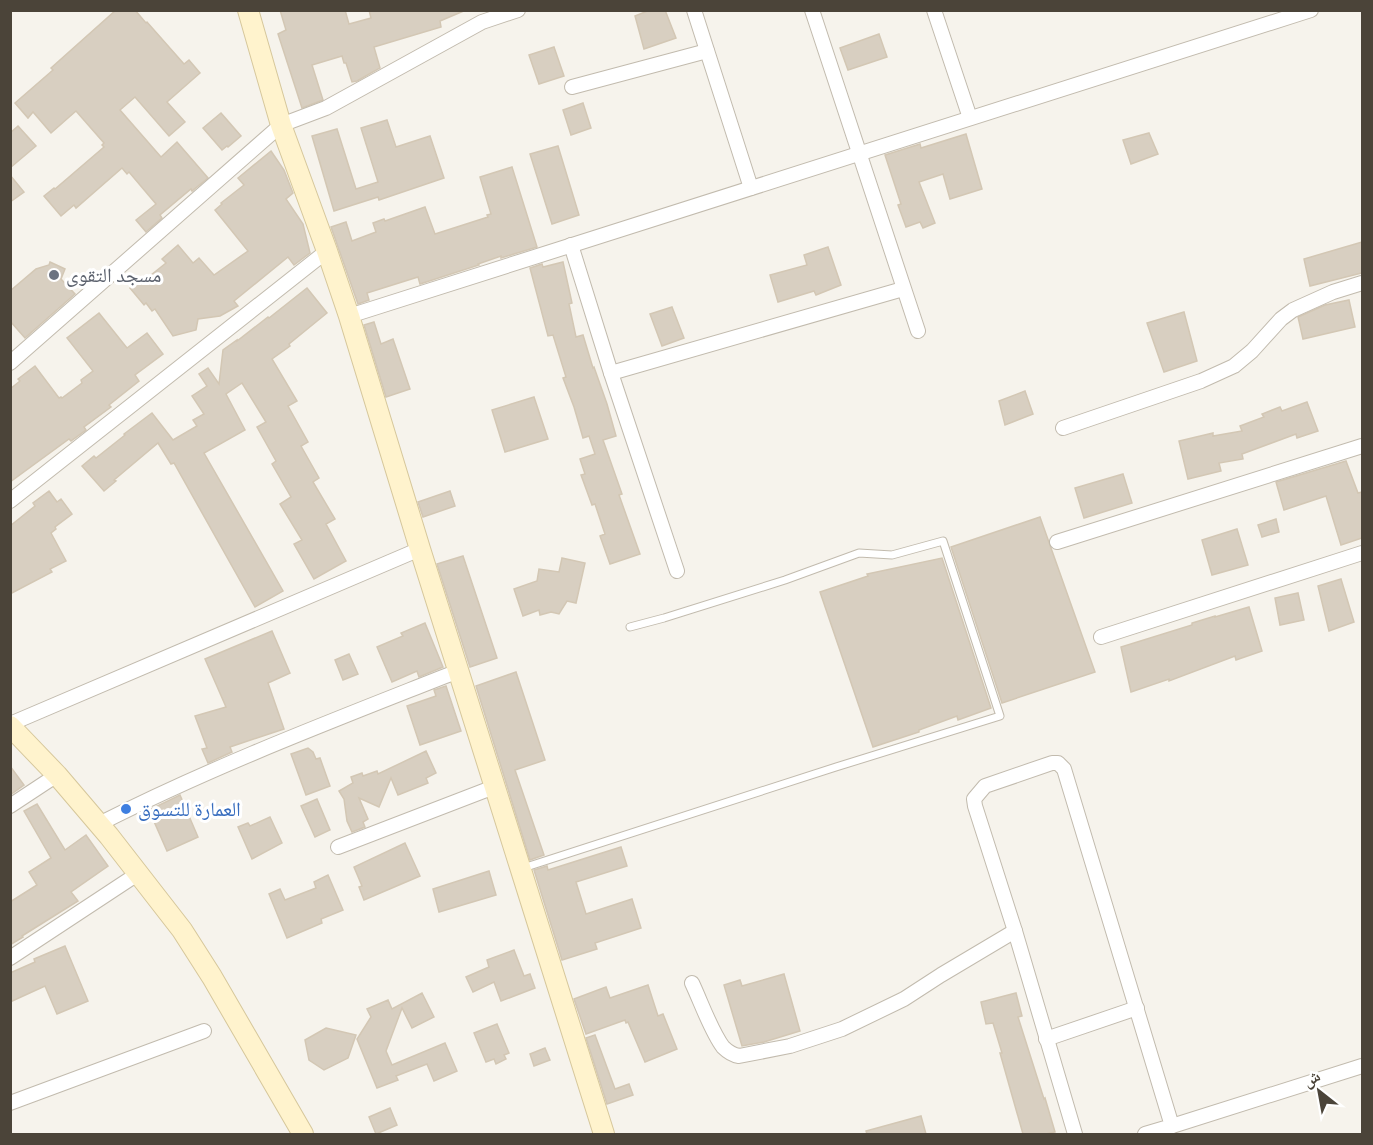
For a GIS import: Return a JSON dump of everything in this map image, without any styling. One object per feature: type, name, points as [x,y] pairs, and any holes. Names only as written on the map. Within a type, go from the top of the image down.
[{"type":"main road","points":[[248,10],[281,125],[349,316],[604,1134]]},
{"type":"main road","points":[[10,725],[99,824],[182,930],[212,977],[303,1134]]},
{"type":"street","points":[[10,363],[281,125],[326,108],[483,22],[518,10]]},
{"type":"street","points":[[694,10],[751,188]]},
{"type":"street","points":[[812,10],[918,331]]},
{"type":"street","points":[[934,10],[970,118]]},
{"type":"street","points":[[349,316],[1311,10]]},
{"type":"street","points":[[572,87],[707,51]]},
{"type":"street","points":[[571,245],[677,571]]},
{"type":"street","points":[[10,501],[327,251]]},
{"type":"street","points":[[1063,428],[1201,381],[1234,366],[1293,310],[1333,292],[1362,283]]},
{"type":"street","points":[[611,373],[903,289]]},
{"type":"street","points":[[1057,542],[1362,447]]},
{"type":"street","points":[[10,725],[420,549]]},
{"type":"street","points":[[1101,636],[1362,553]]},
{"type":"street","points":[[99,824],[221,766],[458,671]]},
{"type":"street","points":[[1075,1134],[974,799],[985,786],[1052,763],[1058,763],[1064,769],[1172,1126]]},
{"type":"street","points":[[10,806],[57,775]]},
{"type":"street","points":[[338,847],[494,787]]},
{"type":"street","points":[[10,958],[139,873]]},
{"type":"street","points":[[692,983],[724,1048],[739,1056],[790,1046],[842,1029],[904,999],[1015,931]]},
{"type":"street","points":[[1046,1039],[1137,1008]]},
{"type":"street","points":[[10,1103],[204,1031]]},
{"type":"street","points":[[1145,1134],[1362,1066]]},
{"type":"lane","points":[[521,868],[1000,716],[943,541],[892,555],[859,553],[785,580],[630,627]]},
{"type":"building","points":[[116,10],[135,10],[184,64],[189,60],[200,73],[167,102],[185,122],[169,136],[135,97],[120,110],[161,157],[177,142],[208,178],[160,215],[162,218],[146,232],[136,220],[156,204],[129,172],[127,174],[122,168],[76,208],[74,205],[61,216],[44,196],[104,147],[102,145],[104,143],[76,111],[51,133],[33,112],[28,118],[15,103]]},
{"type":"building","points":[[280,10],[345,10],[349,24],[371,18],[369,10],[466,10],[440,21],[441,27],[374,47],[380,68],[357,81],[352,82],[342,56],[312,65],[323,100],[302,108],[278,34],[286,30]]},
{"type":"building","points":[[650,10],[665,10],[676,38],[644,49],[635,16]]},
{"type":"building","points":[[879,34],[887,57],[848,70],[840,48]]},
{"type":"building","points":[[554,47],[564,76],[539,84],[529,55]]},
{"type":"building","points":[[583,103],[591,128],[571,135],[563,110]]},
{"type":"building","points":[[221,113],[241,136],[222,150],[203,128]]},
{"type":"building","points":[[387,120],[396,147],[430,136],[444,178],[379,200],[378,197],[334,211],[312,136],[337,129],[356,189],[378,182],[361,128]]},
{"type":"building","points":[[18,126],[36,146],[10,168],[10,133]]},
{"type":"building","points":[[1149,133],[1158,154],[1131,164],[1123,140]]},
{"type":"building","points":[[966,134],[982,189],[950,199],[943,174],[919,182],[935,223],[923,228],[920,222],[906,227],[885,155],[920,144],[921,148]]},
{"type":"building","points":[[558,146],[579,215],[552,224],[530,154]]},
{"type":"building","points":[[271,151],[284,170],[293,193],[286,199],[303,224],[310,253],[294,265],[288,257],[234,301],[238,306],[220,316],[198,319],[196,330],[173,336],[155,309],[152,311],[146,303],[144,305],[130,288],[139,281],[141,283],[166,263],[162,259],[178,245],[193,263],[199,258],[214,275],[248,251],[215,210],[244,185],[238,178]]},
{"type":"building","points":[[512,167],[537,247],[501,258],[501,256],[420,284],[418,277],[367,293],[369,300],[358,304],[331,227],[346,222],[352,241],[376,232],[373,223],[425,207],[435,234],[488,217],[487,215],[491,214],[480,177]]},
{"type":"building","points":[[10,175],[24,192],[10,202]]},
{"type":"building","points":[[1362,242],[1362,273],[1310,286],[1304,259]]},
{"type":"building","points":[[828,247],[841,285],[816,295],[814,291],[778,302],[770,275],[807,265],[804,255]]},
{"type":"building","points":[[50,262],[65,269],[61,279],[75,294],[25,338],[10,321],[10,291],[36,269],[49,265]]},
{"type":"building","points":[[563,262],[572,303],[569,304],[576,337],[583,335],[616,436],[603,440],[640,554],[610,564],[600,536],[605,534],[595,504],[592,505],[581,475],[585,474],[580,459],[595,454],[589,436],[583,438],[563,378],[566,377],[553,335],[548,336],[530,268]]},
{"type":"building","points":[[307,288],[327,313],[272,359],[297,401],[288,406],[308,442],[301,446],[319,478],[313,482],[335,519],[326,524],[346,561],[314,579],[294,544],[302,540],[280,504],[291,497],[272,464],[276,461],[257,427],[266,422],[242,383],[226,394],[245,430],[204,453],[283,591],[255,607],[174,463],[171,464],[158,443],[104,491],[82,466],[94,456],[96,458],[152,413],[173,440],[197,426],[193,420],[204,414],[192,396],[207,386],[199,374],[208,368],[219,384],[223,350]]},
{"type":"building","points":[[1349,300],[1355,327],[1303,339],[1298,317],[1325,305]]},
{"type":"building","points":[[672,307],[684,338],[662,346],[650,314]]},
{"type":"building","points":[[1184,312],[1197,361],[1164,372],[1147,323]]},
{"type":"building","points":[[99,313],[127,348],[147,333],[163,354],[135,375],[139,381],[109,405],[111,407],[84,427],[86,430],[71,441],[69,439],[10,482],[10,389],[20,381],[18,379],[35,366],[59,398],[82,383],[81,380],[93,371],[67,338]]},
{"type":"building","points":[[374,322],[381,344],[393,339],[410,389],[386,397],[364,325]]},
{"type":"building","points":[[1025,391],[1033,414],[1005,425],[999,401]]},
{"type":"building","points":[[534,397],[548,439],[505,452],[492,410]]},
{"type":"building","points":[[1307,402],[1318,431],[1297,438],[1296,434],[1242,454],[1243,459],[1219,463],[1221,471],[1188,479],[1179,441],[1213,433],[1213,436],[1242,431],[1240,426],[1264,417],[1262,414],[1280,407],[1282,411]]},
{"type":"building","points":[[1346,461],[1358,493],[1362,492],[1362,538],[1341,545],[1326,496],[1284,510],[1276,482]]},
{"type":"building","points":[[1123,474],[1132,503],[1084,518],[1075,488]]},
{"type":"building","points":[[49,491],[57,502],[61,499],[72,514],[51,533],[66,561],[50,569],[52,572],[10,594],[10,526],[35,506],[33,503]]},
{"type":"building","points":[[450,491],[455,506],[423,517],[418,502]]},
{"type":"building","points":[[1040,517],[1095,672],[1002,703],[951,547]]},
{"type":"building","points":[[1276,519],[1279,532],[1262,537],[1258,525]]},
{"type":"building","points":[[1237,529],[1248,565],[1212,575],[1202,540]]},
{"type":"building","points":[[463,556],[497,658],[470,667],[437,564]]},
{"type":"building","points":[[562,558],[585,563],[576,603],[567,601],[559,614],[551,612],[540,615],[539,610],[523,616],[514,589],[537,581],[539,569],[559,572]]},
{"type":"building","points":[[942,558],[991,708],[958,720],[957,716],[919,730],[919,732],[873,747],[820,592],[868,576],[867,574]]},
{"type":"building","points":[[1341,579],[1354,622],[1329,631],[1318,586]]},
{"type":"building","points":[[1298,593],[1304,620],[1280,625],[1275,598]]},
{"type":"building","points":[[1249,607],[1262,651],[1236,660],[1235,656],[1169,681],[1169,679],[1131,692],[1121,647]]},
{"type":"building","points":[[425,623],[443,667],[419,677],[417,671],[392,682],[377,647]]},
{"type":"building","points":[[272,631],[290,673],[268,683],[284,729],[230,747],[232,752],[208,763],[202,749],[207,748],[195,716],[226,707],[205,659]]},
{"type":"building","points":[[349,654],[358,674],[343,680],[335,660]]},
{"type":"building","points":[[516,672],[545,760],[515,770],[544,855],[530,860],[476,686]]},
{"type":"building","points":[[446,686],[461,731],[420,745],[407,706],[436,696],[434,690]]},
{"type":"building","points":[[308,748],[316,759],[320,758],[330,786],[306,795],[291,754]]},
{"type":"building","points":[[426,751],[436,773],[426,778],[428,783],[398,795],[391,778],[379,807],[359,798],[368,819],[363,822],[365,827],[352,832],[347,821],[344,799],[339,791],[353,783],[351,777],[377,771],[378,774]]},
{"type":"building","points":[[10,766],[24,785],[10,795]]},
{"type":"building","points":[[180,795],[198,837],[167,851],[149,810]]},
{"type":"building","points":[[317,799],[330,830],[315,837],[301,806]]},
{"type":"building","points":[[37,804],[65,850],[86,835],[108,866],[71,892],[78,901],[10,945],[10,902],[37,885],[29,872],[51,858],[24,811]]},
{"type":"building","points":[[270,817],[282,843],[252,859],[238,827],[248,823],[250,826]]},
{"type":"building","points":[[405,843],[420,876],[364,900],[359,887],[362,886],[354,867]]},
{"type":"building","points":[[621,847],[627,866],[576,882],[586,914],[632,899],[641,928],[595,943],[597,949],[562,960],[534,870],[547,866],[548,870]]},
{"type":"building","points":[[489,871],[496,895],[439,912],[433,889]]},
{"type":"building","points":[[328,875],[343,910],[321,919],[322,923],[287,938],[269,894],[280,889],[285,900],[316,888],[314,882]]},
{"type":"building","points":[[65,946],[88,1001],[57,1014],[45,986],[10,1002],[10,973],[35,962],[34,959]]},
{"type":"building","points":[[514,950],[524,976],[530,974],[535,988],[501,1001],[494,982],[473,992],[466,977],[489,967],[487,960]]},
{"type":"building","points":[[784,974],[800,1031],[742,1046],[724,985],[740,980],[742,986]]},
{"type":"building","points":[[648,985],[658,1016],[663,1014],[677,1049],[645,1062],[628,1022],[626,1023],[625,1020],[586,1034],[574,999],[606,987],[610,998]]},
{"type":"building","points":[[422,993],[434,1017],[412,1028],[402,1008],[386,1051],[392,1065],[445,1043],[457,1071],[434,1081],[427,1064],[396,1076],[398,1080],[377,1088],[357,1039],[371,1017],[367,1009],[388,1000],[392,1009]]},
{"type":"building","points":[[1016,993],[1022,1016],[1018,1017],[1055,1132],[1023,1134],[993,1023],[986,1024],[981,1002]]},
{"type":"building","points":[[497,1024],[509,1053],[504,1055],[506,1059],[496,1064],[494,1059],[486,1062],[474,1033]]},
{"type":"building","points":[[326,1028],[356,1035],[348,1058],[324,1070],[309,1060],[305,1040]]},
{"type":"building","points":[[595,1035],[615,1089],[629,1084],[633,1095],[607,1104],[586,1038]]},
{"type":"building","points":[[545,1048],[550,1060],[534,1066],[530,1054]]},
{"type":"building","points":[[390,1108],[397,1125],[376,1134],[369,1117]]},
{"type":"building","points":[[921,1116],[926,1134],[867,1134],[866,1131]]},
{"type":"place","name":"مسجد التقوى","points":[[54,275]]},
{"type":"place","name":"العمارة للتسوق","points":[[126,809]]}]
